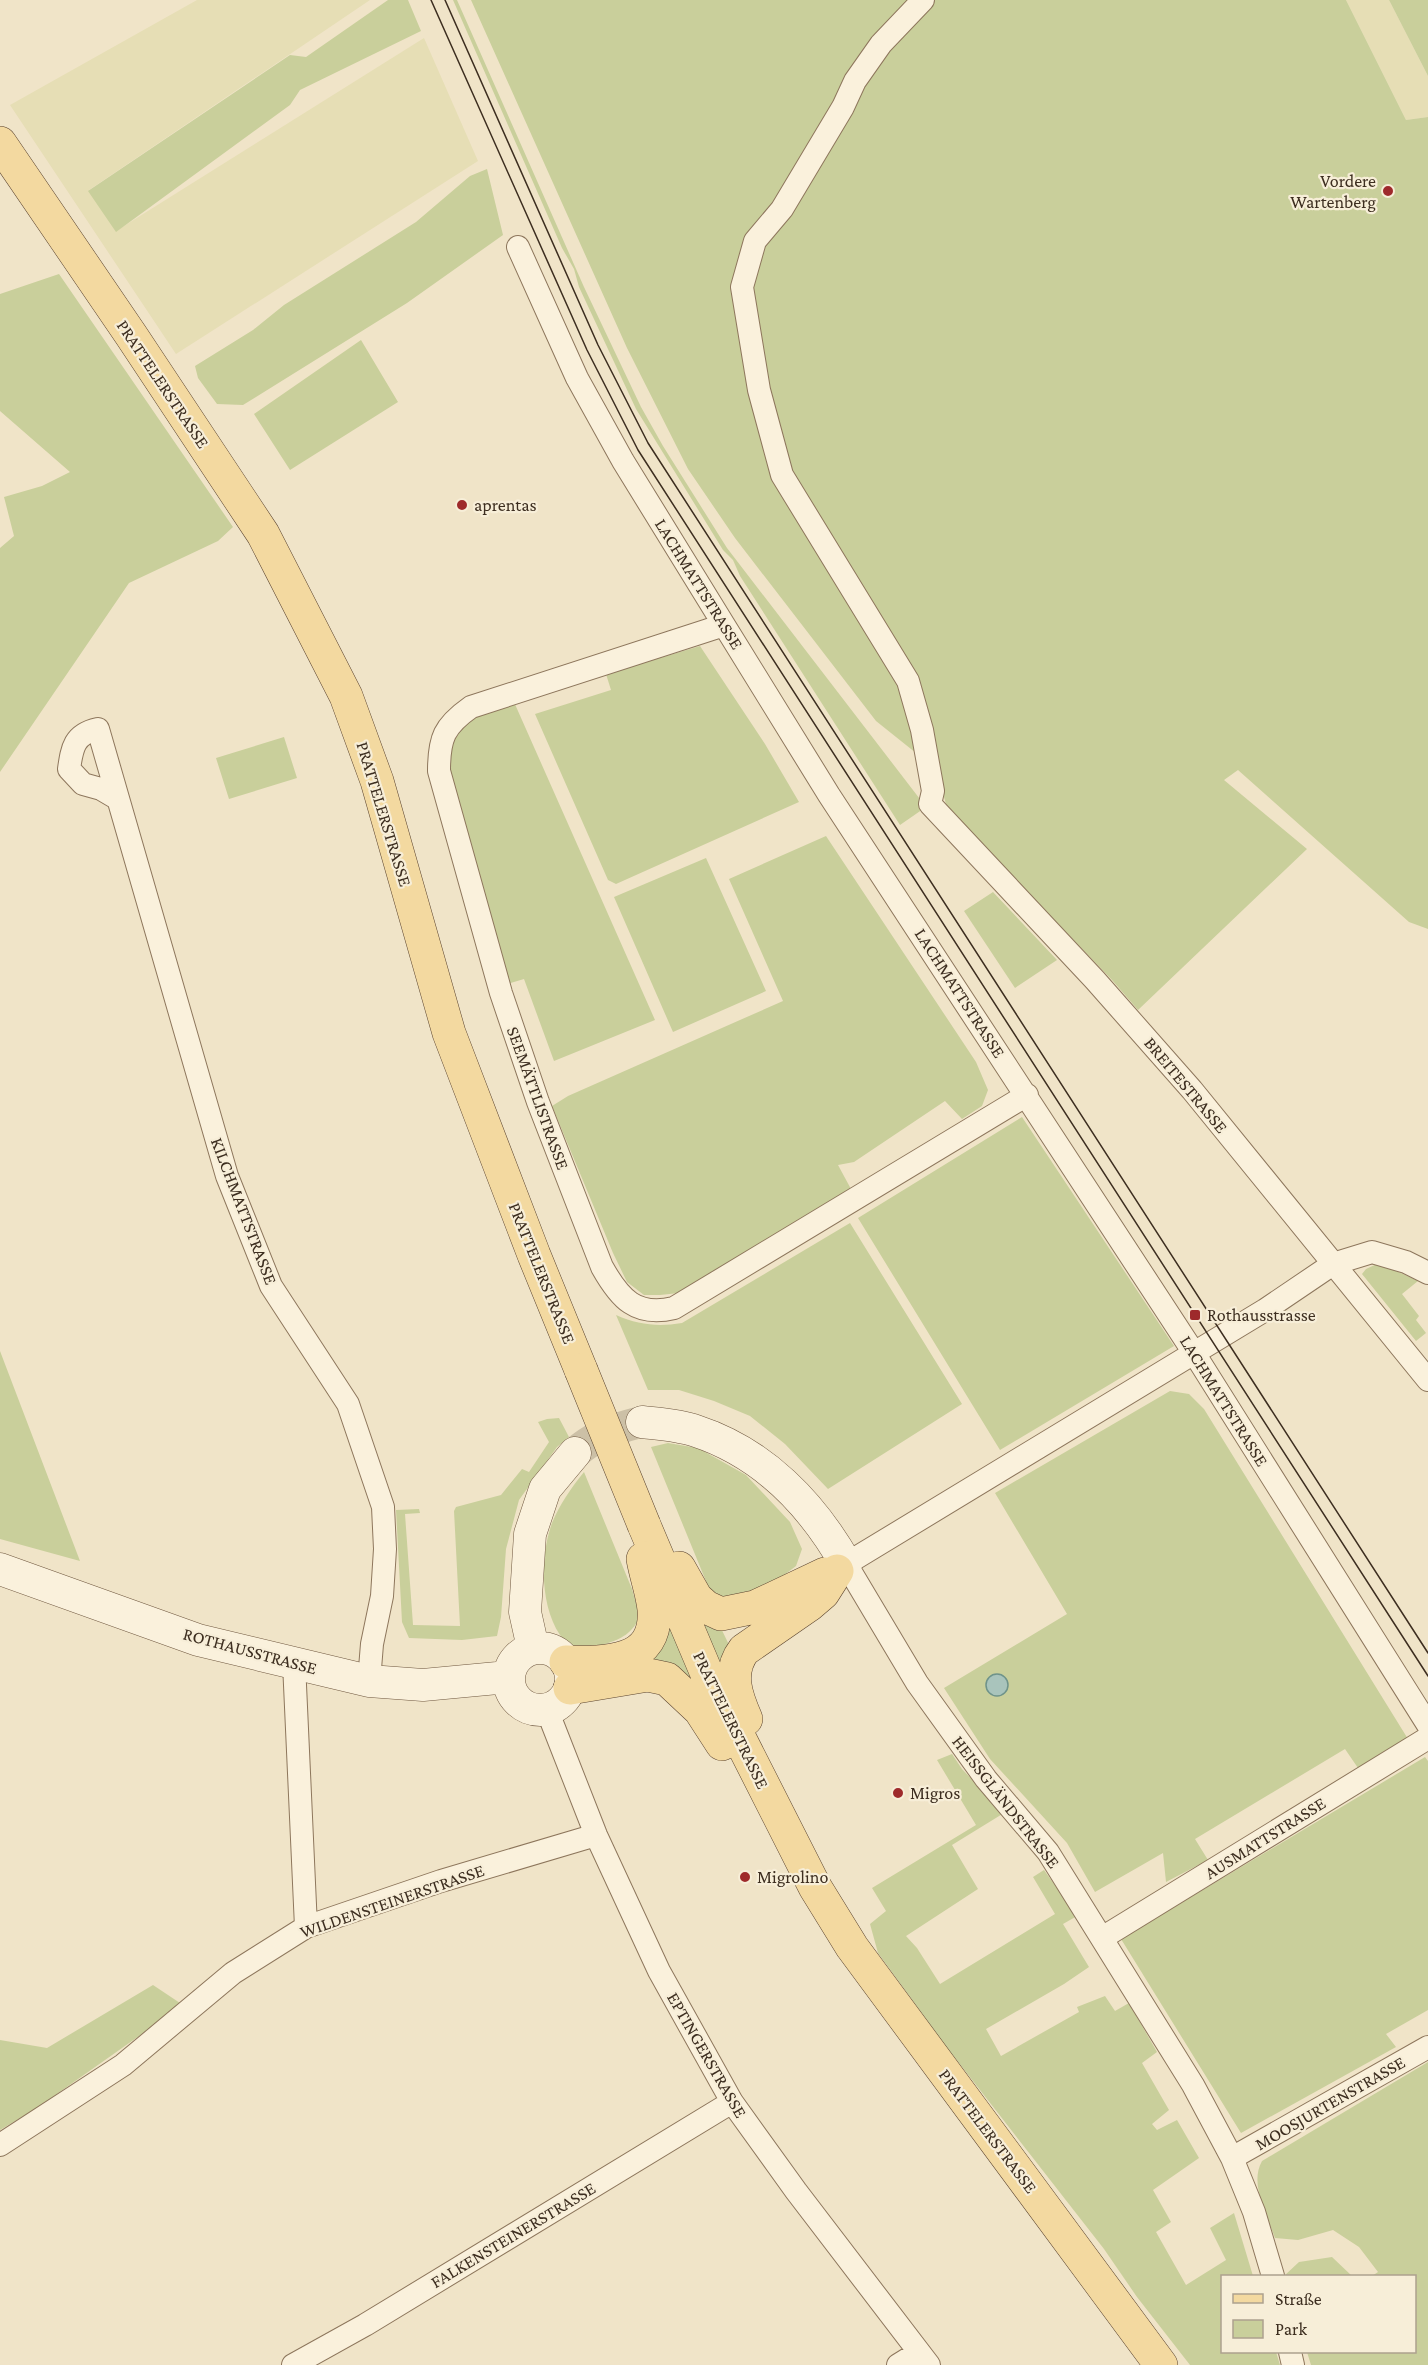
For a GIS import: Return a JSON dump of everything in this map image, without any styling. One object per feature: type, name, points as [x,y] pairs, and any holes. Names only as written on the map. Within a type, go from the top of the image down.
[{"type":"main road","name":"PRATTELERSTRASSE","points":[[0,143],[263,534],[346,696],[377,781],[449,1033],[534,1255],[707,1674],[815,1887],[852,1947],[1161,2365]]},
{"type":"main road","points":[[644,1525],[672,1557],[696,1598],[706,1607],[721,1614],[755,1607],[798,1588],[815,1577],[842,1567]]},
{"type":"main road","points":[[568,1675],[630,1656],[644,1647],[653,1631],[654,1610],[643,1561],[644,1525]]},
{"type":"main road","points":[[815,1887],[738,1701],[734,1682],[740,1656],[744,1650],[809,1605],[823,1593],[842,1567]]},
{"type":"main road","points":[[568,1675],[648,1675],[667,1679],[682,1691],[700,1710],[815,1887]]},
{"type":"street","name":"BREITESTRASSE","points":[[923,0],[881,44],[855,81],[843,107],[782,209],[755,242],[742,287],[759,390],[782,475],[908,681],[926,750],[933,791],[930,804],[1095,980],[1192,1090],[1428,1380]]},
{"type":"street","name":"LACHMATTSTRASSE","points":[[518,248],[583,388],[623,461],[724,625],[829,795],[1194,1353],[1428,1725]]},
{"type":"street","name":"SEEMÄTTLISTRASSE","points":[[724,625],[471,707],[454,719],[443,735],[439,751],[439,771],[501,993],[538,1102],[602,1267],[613,1287],[626,1300],[640,1309],[658,1312],[674,1308],[1027,1095]]},
{"type":"street","name":"KILCHMATTSTRASSE","points":[[118,799],[101,789],[82,784],[69,769],[72,747],[85,732],[98,729],[228,1176],[271,1286],[348,1404],[383,1508],[385,1549],[382,1596],[372,1644],[369,1681]]},
{"type":"street","points":[[842,1567],[1265,1310],[1334,1264],[1372,1252],[1406,1262],[1428,1273]]},
{"type":"street","name":"HEISSGLÄNDSTRASSE","points":[[642,1422],[694,1430],[724,1442],[757,1460],[792,1490],[832,1538],[842,1567],[917,1683],[986,1779],[1048,1852],[1193,2085],[1232,2158],[1254,2212],[1272,2275]]},
{"type":"street","points":[[532,1648],[525,1612],[530,1534],[545,1489],[575,1453]]},
{"type":"street","name":"ROTHAUSSTRASSE","points":[[0,1569],[198,1640],[369,1681],[423,1685],[508,1677]]},
{"type":"street","points":[[532,1648],[552,1650],[568,1675],[562,1702],[547,1710],[528,1708],[520,1703],[513,1696],[508,1677],[516,1659],[532,1648]]},
{"type":"street","points":[[294,1663],[306,1927]]},
{"type":"street","name":"EPTINGERSTRASSE","points":[[547,1710],[596,1835],[659,1971],[732,2102],[796,2191],[924,2359]]},
{"type":"street","name":"AUSMATTSTRASSE","points":[[1102,1938],[1428,1738]]},
{"type":"street","name":"WILDENSTEINERSTRASSE","points":[[0,2145],[123,2065],[233,1973],[306,1927],[441,1881],[596,1835]]},
{"type":"street","name":"MOOSJURTENSTRASSE","points":[[1232,2158],[1428,2047]]},
{"type":"street","name":"FALKENSTEINERSTRASSE","points":[[293,2365],[365,2325],[732,2102]]},
{"type":"street","points":[[898,2365],[924,2359]]},
{"type":"shaded area","points":[[197,0],[370,0],[89,190],[116,231],[424,38],[478,161],[176,354],[10,105]]},
{"type":"shaded area","points":[[1346,0],[1389,0],[1428,76],[1428,117],[1406,120]]},
{"type":"green space","points":[[388,0],[408,0],[421,31],[300,90],[290,105],[116,232],[88,191],[290,55],[306,57]]},
{"type":"green space","points":[[453,0],[457,0],[584,287],[641,407],[663,446],[727,548],[926,807],[900,825],[740,576],[733,560],[723,550],[636,409],[579,287],[574,269],[562,248]]},
{"type":"green space","points":[[471,0],[1346,0],[1406,120],[1428,117],[1428,929],[1409,922],[1238,770],[1224,780],[1307,849],[1138,1010],[957,819],[946,804],[936,769],[876,721],[735,538],[688,469],[627,348]]},
{"type":"green space","points":[[1389,0],[1428,0],[1428,76]]},
{"type":"green space","points":[[487,169],[503,235],[407,303],[243,405],[217,404],[198,378],[195,366],[253,330],[284,305],[416,222],[470,176]]},
{"type":"green space","points":[[59,274],[233,527],[218,541],[129,583],[0,772],[0,548],[14,536],[4,497],[42,486],[70,472],[0,411],[0,294]]},
{"type":"green space","points":[[361,340],[398,402],[290,470],[254,414]]},
{"type":"green space","points":[[700,646],[765,744],[799,802],[616,884],[608,880],[535,714],[611,690],[606,674]]},
{"type":"green space","points":[[514,702],[655,1020],[554,1061],[524,979],[507,984],[446,771],[449,738],[466,721]]},
{"type":"green space","points":[[284,737],[297,778],[229,799],[216,758]]},
{"type":"green space","points":[[826,836],[976,1062],[988,1090],[982,1106],[962,1119],[945,1101],[854,1162],[838,1165],[851,1189],[679,1293],[644,1295],[627,1282],[552,1106],[568,1096],[783,1001],[729,879]]},
{"type":"green space","points":[[706,858],[766,991],[673,1032],[614,897]]},
{"type":"green space","points":[[993,892],[1057,960],[1015,988],[964,911]]},
{"type":"green space","points":[[1022,1117],[1174,1346],[1000,1450],[858,1218]]},
{"type":"green space","points":[[850,1223],[962,1404],[828,1489],[785,1444],[750,1416],[679,1390],[648,1390],[616,1315],[649,1324],[682,1323]]},
{"type":"green space","points":[[1379,1263],[1418,1281],[1402,1294],[1419,1316],[1416,1320],[1426,1333],[1416,1341],[1362,1274],[1366,1269]]},
{"type":"green space","points":[[0,1351],[80,1561],[0,1539]]},
{"type":"green space","points":[[1170,1391],[1189,1394],[1204,1409],[1408,1739],[1358,1768],[1345,1749],[1195,1839],[1208,1860],[1166,1882],[1163,1853],[1095,1892],[1067,1843],[990,1759],[944,1688],[1067,1614],[995,1493]]},
{"type":"green space","points":[[559,1418],[569,1437],[557,1447],[519,1500],[506,1549],[501,1617],[497,1636],[462,1640],[409,1638],[402,1622],[396,1510],[419,1509],[420,1513],[405,1514],[413,1625],[460,1626],[454,1511],[456,1507],[501,1495],[522,1469],[529,1472],[549,1442],[538,1422]]},
{"type":"green space","points":[[668,1443],[698,1448],[746,1475],[790,1522],[802,1549],[796,1566],[775,1582],[742,1598],[724,1598],[710,1591],[651,1447]]},
{"type":"green space","points":[[584,1472],[632,1589],[640,1617],[634,1627],[621,1637],[596,1647],[582,1648],[566,1643],[553,1623],[546,1595],[544,1565],[545,1550],[552,1523],[566,1496]]},
{"type":"green space","points":[[698,1611],[718,1622],[731,1649],[722,1672]]},
{"type":"green space","points":[[666,1615],[699,1688],[635,1661]]},
{"type":"green space","points":[[952,1754],[962,1769],[1004,1813],[952,1845],[978,1889],[906,1936],[917,1948],[940,1984],[1055,1914],[1033,1877],[1044,1870],[1077,1916],[1063,1924],[1089,1967],[986,2029],[1001,2056],[1079,2012],[1077,2007],[1105,1996],[1115,2011],[1129,2003],[1157,2052],[1142,2063],[1169,2110],[1152,2124],[1157,2130],[1177,2120],[1199,2158],[1153,2190],[1171,2222],[1156,2232],[1186,2285],[1226,2260],[1210,2228],[1234,2213],[1253,2275],[1221,2275],[1221,2353],[1276,2353],[1280,2365],[1190,2365],[1137,2297],[1104,2249],[948,2049],[878,1953],[870,1924],[886,1911],[872,1888],[976,1825],[937,1760]]},
{"type":"green space","points":[[1425,1757],[1428,1761],[1428,2010],[1386,2034],[1396,2047],[1241,2133],[1121,1939]]},
{"type":"green space","points":[[153,1985],[183,2005],[37,2108],[0,2130],[0,2040],[47,2048]]},
{"type":"green space","points":[[1428,2062],[1428,2365],[1311,2365],[1307,2353],[1416,2353],[1416,2275],[1374,2275],[1378,2272],[1359,2247],[1333,2230],[1298,2240],[1275,2238],[1258,2189],[1258,2170],[1262,2161]]},
{"type":"green space","points":[[1332,2257],[1351,2275],[1285,2275],[1299,2262]]},
{"type":"water","points":[[997,1674],[1005,1677],[1008,1685],[1005,1693],[997,1696],[989,1693],[986,1685],[989,1677]]},
{"type":"tunnel","points":[[575,1453],[606,1433],[642,1422]]},
{"type":"tram line","points":[[431,0],[587,350],[638,450],[1428,1676]]},
{"type":"tram line","points":[[445,0],[598,345],[648,443],[1428,1653]]},
{"type":"place","name":"Vordere Wartenberg","points":[[1388,191]]},
{"type":"place","name":"aprentas","points":[[462,505]]},
{"type":"place","name":"Rothausstrasse","points":[[1195,1315]]},
{"type":"place","name":"Migros","points":[[898,1793]]},
{"type":"place","name":"Migrolino","points":[[745,1877]]}]
